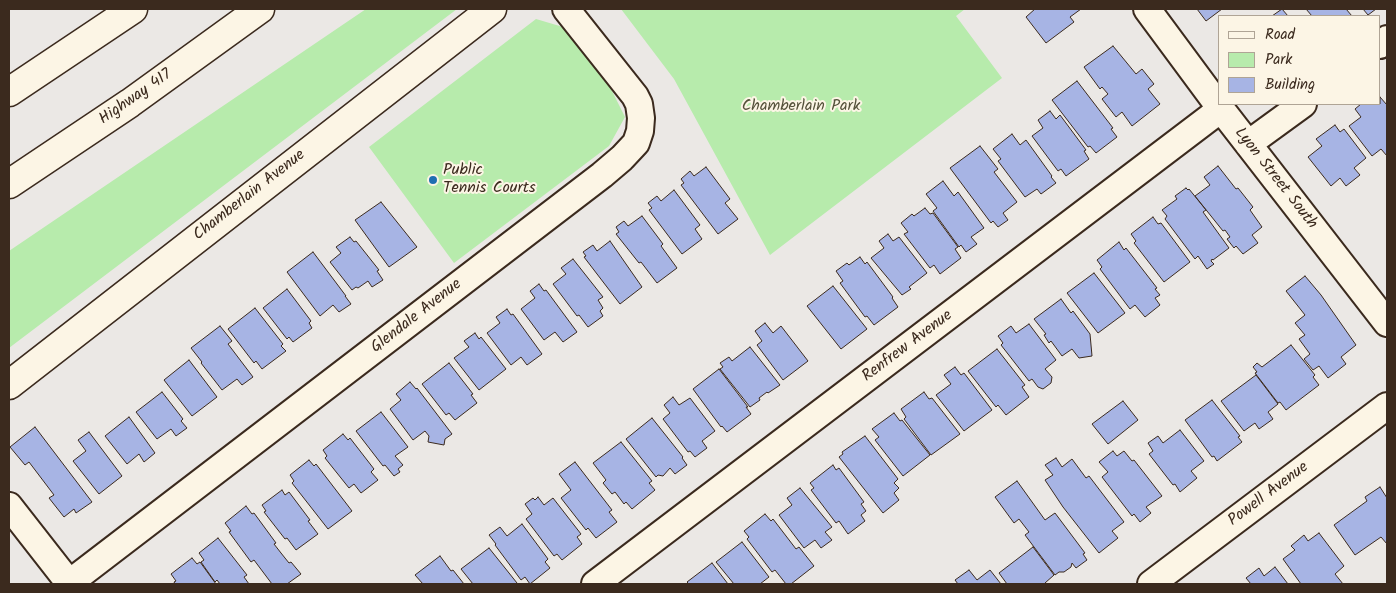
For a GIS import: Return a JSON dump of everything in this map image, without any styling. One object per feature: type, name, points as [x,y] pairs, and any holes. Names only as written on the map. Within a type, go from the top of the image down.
[{"type":"main road","points":[[10,90],[133,9]]},
{"type":"main road","name":"Highway 417","points":[[9,184],[130,103],[260,9]]},
{"type":"main road","name":"Chamberlain Avenue","points":[[9,384],[492,9]]},
{"type":"street","name":"Glendale Avenue","points":[[69,584],[602,175],[622,158],[636,142],[640,131],[641,118],[639,104],[635,96],[566,9]]},
{"type":"street","name":"Lyon Street South","points":[[1147,9],[1220,109],[1387,323]]},
{"type":"street","points":[[1248,144],[1302,105]]},
{"type":"street","name":"Renfrew Avenue","points":[[595,584],[1220,109]]},
{"type":"street","name":"Powell Avenue","points":[[1151,584],[1387,406]]},
{"type":"street","points":[[9,506],[69,584]]},
{"type":"green space","points":[[366,9],[457,9],[9,348],[9,251]]},
{"type":"green space","name":"Chamberlain Park","points":[[621,9],[965,9],[956,16],[1002,78],[770,255],[674,79]]},
{"type":"green space","points":[[536,19],[563,27],[609,85],[625,117],[609,146],[454,263],[369,147]]},
{"type":"building","points":[[1035,9],[1081,9],[1070,17],[1074,22],[1046,43],[1026,17]]},
{"type":"building","points":[[1197,9],[1222,9],[1206,21]]},
{"type":"building","points":[[1282,9],[1287,15],[1273,15]]},
{"type":"building","points":[[1306,9],[1346,9],[1351,15],[1311,15]]},
{"type":"building","points":[[1363,9],[1376,9],[1368,15]]},
{"type":"building","points":[[1113,46],[1136,74],[1142,69],[1154,84],[1148,89],[1160,104],[1132,126],[1122,112],[1116,117],[1102,99],[1108,94],[1102,87],[1100,89],[1084,67]]},
{"type":"building","points":[[1077,81],[1113,128],[1111,129],[1117,137],[1096,153],[1090,146],[1088,147],[1052,100]]},
{"type":"building","points":[[1381,98],[1387,105],[1387,156],[1381,149],[1372,156],[1349,126],[1361,117],[1355,109],[1360,105],[1381,105]]},
{"type":"building","points":[[1050,111],[1056,119],[1060,115],[1086,150],[1084,151],[1089,159],[1066,176],[1061,169],[1058,171],[1032,136],[1043,128],[1038,120]]},
{"type":"building","points":[[1335,125],[1340,132],[1344,129],[1366,158],[1354,168],[1360,175],[1346,186],[1340,178],[1331,186],[1308,157],[1322,146],[1316,139]]},
{"type":"building","points":[[1012,134],[1020,145],[1026,140],[1056,183],[1041,194],[1037,189],[1025,197],[998,161],[1001,159],[993,149]]},
{"type":"building","points":[[980,146],[998,169],[994,172],[1017,202],[1003,213],[1008,220],[998,227],[993,221],[991,223],[950,168]]},
{"type":"building","points":[[1218,166],[1253,207],[1250,210],[1262,227],[1252,235],[1258,243],[1243,254],[1236,246],[1234,248],[1227,239],[1230,237],[1225,230],[1223,231],[1195,196],[1210,185],[1204,177]]},
{"type":"building","points":[[706,167],[730,199],[725,203],[738,219],[718,234],[681,185],[684,183],[681,179],[690,171],[694,176]]},
{"type":"building","points":[[943,181],[954,196],[958,192],[984,228],[971,237],[977,244],[966,252],[961,245],[959,247],[933,211],[937,208],[926,194]]},
{"type":"building","points":[[1186,188],[1189,189],[1206,210],[1203,212],[1229,248],[1212,259],[1211,261],[1214,264],[1207,269],[1198,256],[1195,259],[1165,219],[1167,216],[1162,210],[1177,199],[1175,196]]},
{"type":"building","points":[[674,190],[700,225],[695,229],[702,239],[682,254],[649,210],[652,208],[648,203],[657,196],[661,201]]},
{"type":"building","points":[[381,202],[417,247],[389,267],[355,220]]},
{"type":"building","points":[[925,208],[930,214],[933,213],[958,247],[955,249],[961,258],[940,274],[934,265],[930,268],[904,234],[908,232],[901,223],[912,214],[914,216]]},
{"type":"building","points":[[642,216],[663,244],[661,246],[677,268],[657,283],[616,234],[619,232],[616,227],[624,221],[628,226]]},
{"type":"building","points":[[1153,217],[1158,224],[1161,223],[1190,262],[1164,282],[1134,243],[1136,241],[1131,234]]},
{"type":"building","points":[[888,234],[893,241],[899,237],[927,273],[902,295],[871,258],[884,248],[879,241]]},
{"type":"building","points":[[350,237],[354,242],[356,241],[379,270],[377,271],[383,280],[372,287],[368,281],[352,290],[330,262],[341,253],[336,247]]},
{"type":"building","points":[[610,241],[642,287],[620,304],[584,257],[586,256],[583,252],[593,245],[597,251]]},
{"type":"building","points":[[1119,242],[1124,250],[1126,248],[1157,288],[1155,289],[1160,295],[1155,298],[1160,305],[1145,317],[1135,305],[1130,309],[1100,269],[1102,267],[1097,260]]},
{"type":"building","points":[[313,252],[351,304],[339,312],[333,305],[320,316],[287,272]]},
{"type":"building","points":[[860,257],[865,264],[867,262],[893,297],[898,307],[874,325],[867,316],[865,317],[840,283],[843,281],[836,271]]},
{"type":"building","points":[[573,259],[603,297],[598,300],[603,308],[600,311],[603,316],[588,327],[579,315],[577,316],[553,284],[566,274],[561,268]]},
{"type":"building","points":[[1094,273],[1125,313],[1098,333],[1067,293]]},
{"type":"building","points":[[1305,276],[1321,295],[1356,345],[1341,357],[1346,364],[1328,378],[1319,366],[1313,370],[1304,359],[1310,354],[1299,339],[1305,335],[1295,323],[1305,315],[1286,291]]},
{"type":"building","points":[[539,284],[544,291],[546,290],[577,332],[563,342],[555,332],[544,340],[521,309],[535,298],[530,291]]},
{"type":"building","points":[[833,286],[867,329],[841,349],[807,306]]},
{"type":"building","points":[[287,289],[311,321],[309,323],[312,328],[293,342],[289,337],[287,339],[263,308]]},
{"type":"building","points":[[1061,299],[1071,313],[1073,311],[1090,334],[1092,356],[1079,358],[1072,349],[1062,356],[1051,341],[1049,343],[1044,335],[1046,334],[1034,319]]},
{"type":"building","points":[[255,308],[283,344],[281,346],[286,351],[262,369],[256,361],[254,363],[228,329]]},
{"type":"building","points":[[507,309],[511,315],[513,314],[542,354],[527,365],[521,357],[511,365],[487,333],[500,323],[496,317]]},
{"type":"building","points":[[765,323],[773,333],[781,326],[808,361],[783,380],[757,345],[762,341],[755,331]]},
{"type":"building","points":[[1029,324],[1056,360],[1045,369],[1052,377],[1051,383],[1043,389],[1038,387],[1032,379],[1029,381],[1001,345],[1003,343],[998,336],[1011,326],[1016,333]]},
{"type":"building","points":[[220,326],[232,341],[228,344],[253,377],[242,385],[237,379],[222,390],[191,348]]},
{"type":"building","points":[[475,333],[479,339],[481,337],[506,369],[479,390],[454,358],[469,347],[464,341]]},
{"type":"building","points":[[1291,345],[1315,375],[1313,377],[1319,385],[1286,410],[1280,402],[1278,403],[1255,373],[1257,372],[1253,367],[1257,363],[1262,367]]},
{"type":"building","points":[[750,347],[780,385],[767,392],[750,407],[720,369],[723,367],[720,363],[729,357],[732,361]]},
{"type":"building","points":[[997,349],[1025,385],[1022,387],[1029,397],[1006,415],[998,405],[996,407],[968,371]]},
{"type":"building","points":[[189,360],[217,397],[192,416],[164,380]]},
{"type":"building","points":[[449,363],[473,394],[471,395],[477,403],[455,420],[449,413],[446,415],[422,384]]},
{"type":"building","points":[[955,367],[961,375],[964,373],[992,410],[964,431],[936,395],[951,384],[944,375]]},
{"type":"building","points":[[719,369],[748,407],[746,407],[751,414],[727,432],[721,427],[693,389]]},
{"type":"building","points":[[1256,375],[1278,404],[1268,412],[1273,419],[1259,429],[1255,423],[1244,431],[1221,401]]},
{"type":"building","points":[[410,382],[417,388],[452,434],[445,439],[444,445],[428,442],[429,436],[425,431],[413,440],[390,409],[401,400],[396,394]]},
{"type":"building","points":[[162,392],[183,419],[181,421],[187,428],[176,436],[171,429],[157,439],[136,412]]},
{"type":"building","points":[[924,392],[929,399],[932,398],[960,434],[931,455],[904,419],[906,417],[901,409]]},
{"type":"building","points":[[673,397],[679,405],[690,398],[715,431],[702,441],[707,448],[695,457],[690,451],[688,452],[663,419],[670,413],[664,405]]},
{"type":"building","points":[[1212,400],[1240,436],[1238,437],[1242,442],[1217,461],[1185,420]]},
{"type":"building","points":[[1123,401],[1138,420],[1108,444],[1092,424]]},
{"type":"building","points":[[381,412],[408,447],[395,456],[403,465],[398,469],[400,472],[394,476],[385,465],[383,466],[356,431]]},
{"type":"building","points":[[894,413],[900,421],[902,420],[930,455],[903,476],[875,440],[879,437],[872,429]]},
{"type":"building","points":[[129,417],[155,453],[144,462],[139,454],[127,464],[105,436]]},
{"type":"building","points":[[652,418],[683,457],[687,465],[675,474],[670,468],[663,476],[658,475],[656,477],[626,439]]},
{"type":"building","points":[[35,427],[92,502],[76,513],[74,509],[64,517],[49,498],[54,495],[29,462],[25,465],[10,447]]},
{"type":"building","points":[[1180,430],[1204,461],[1191,471],[1197,478],[1180,492],[1149,454],[1153,451],[1148,443],[1158,436],[1163,443]]},
{"type":"building","points":[[89,432],[122,476],[99,494],[73,461],[86,451],[78,440]]},
{"type":"building","points":[[343,434],[348,440],[350,438],[374,469],[371,472],[378,480],[361,493],[354,484],[349,488],[325,458],[327,456],[323,450]]},
{"type":"building","points":[[865,436],[898,479],[894,483],[899,488],[894,493],[899,500],[883,513],[839,457],[843,454],[842,452]]},
{"type":"building","points":[[621,442],[652,481],[649,483],[655,490],[632,509],[626,502],[624,504],[615,492],[612,494],[603,483],[606,480],[593,463]]},
{"type":"building","points":[[1113,451],[1117,456],[1124,451],[1132,461],[1134,460],[1162,496],[1146,507],[1151,513],[1140,522],[1134,514],[1132,516],[1102,477],[1108,472],[1099,462]]},
{"type":"building","points":[[1056,458],[1062,467],[1072,459],[1086,478],[1089,476],[1124,522],[1112,531],[1118,538],[1099,553],[1063,507],[1045,480],[1053,475],[1045,465]]},
{"type":"building","points":[[309,460],[314,466],[316,464],[352,511],[328,529],[292,483],[294,481],[290,475]]},
{"type":"building","points":[[575,462],[612,510],[609,512],[617,522],[596,538],[588,528],[586,530],[561,498],[571,490],[559,474]]},
{"type":"building","points":[[833,465],[836,470],[839,468],[864,502],[861,504],[866,511],[861,515],[865,521],[848,534],[839,521],[836,523],[811,490],[814,488],[810,483]]},
{"type":"building","points":[[1017,481],[1045,520],[1055,513],[1085,553],[1083,554],[1087,560],[1076,568],[1072,563],[1071,567],[1064,572],[1059,572],[1055,575],[1025,535],[1029,532],[1019,519],[1014,523],[995,497]]},
{"type":"building","points":[[1380,487],[1387,498],[1387,544],[1381,537],[1355,555],[1334,525],[1367,501],[1365,497]]},
{"type":"building","points":[[800,488],[832,527],[825,532],[832,540],[821,548],[815,540],[804,548],[779,515],[792,505],[787,498]]},
{"type":"building","points":[[282,490],[285,495],[289,492],[318,534],[296,550],[264,512],[266,511],[262,505]]},
{"type":"building","points":[[538,497],[544,505],[553,498],[581,534],[577,537],[582,544],[562,560],[557,554],[554,556],[526,519],[532,514],[525,504]]},
{"type":"building","points":[[246,506],[252,514],[254,513],[289,563],[291,562],[301,574],[287,584],[272,584],[254,560],[251,562],[229,532],[231,531],[225,523]]},
{"type":"building","points":[[765,514],[771,521],[773,519],[796,549],[799,547],[814,566],[791,584],[786,584],[775,570],[772,572],[747,539],[749,537],[744,531]]},
{"type":"building","points":[[522,524],[548,559],[545,562],[550,568],[530,584],[525,577],[521,580],[489,535],[500,527],[507,536]]},
{"type":"building","points":[[1319,533],[1344,566],[1335,574],[1343,584],[1301,584],[1283,559],[1295,550],[1291,546],[1304,535],[1308,541]]},
{"type":"building","points":[[218,538],[247,575],[244,577],[249,584],[220,584],[217,580],[215,582],[201,562],[204,560],[199,553]]},
{"type":"building","points":[[742,542],[769,577],[760,584],[734,584],[716,562]]},
{"type":"building","points":[[1033,547],[1054,575],[1045,584],[1007,584],[999,573]]},
{"type":"building","points":[[489,548],[516,584],[473,584],[461,569]]},
{"type":"building","points":[[440,556],[464,584],[423,584],[415,575]]},
{"type":"building","points":[[192,558],[197,564],[200,562],[216,584],[175,584],[174,582],[176,581],[171,574]]},
{"type":"building","points":[[712,563],[728,584],[689,584],[687,582]]},
{"type":"building","points":[[1275,567],[1288,584],[1251,584],[1246,578],[1259,568],[1264,576]]},
{"type":"building","points":[[969,570],[977,580],[990,570],[1001,584],[958,584],[955,580]]},
{"type":"place","name":"Public Tennis Courts","points":[[433,180]]}]
